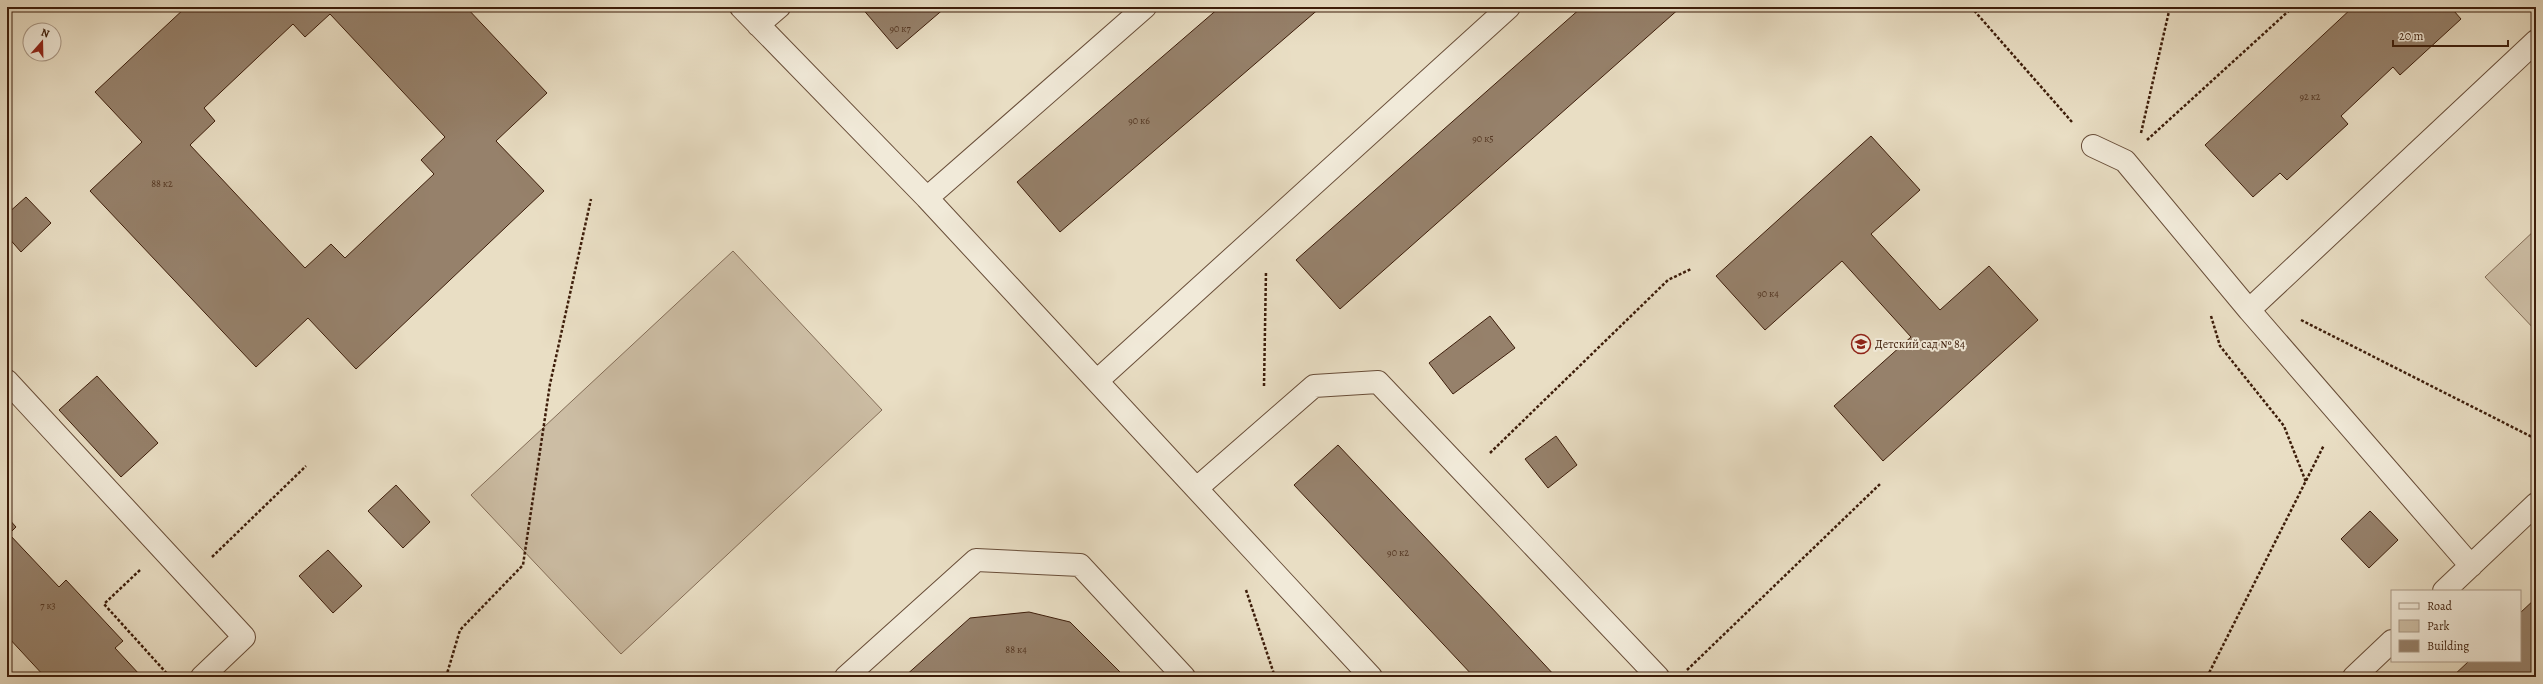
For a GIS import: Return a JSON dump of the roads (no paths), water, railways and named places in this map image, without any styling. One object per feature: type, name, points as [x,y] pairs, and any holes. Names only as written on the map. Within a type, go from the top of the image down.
[{"type":"lane","points":[[741,7],[927,198],[1098,380],[1371,677]]},
{"type":"lane","points":[[758,25],[779,7]]},
{"type":"lane","points":[[927,198],[1145,7]]},
{"type":"lane","points":[[1098,380],[1509,7]]},
{"type":"lane","points":[[2255,305],[2536,41]]},
{"type":"lane","points":[[2093,146],[2131,155],[2255,305],[2340,415],[2471,566]]},
{"type":"lane","points":[[7,381],[244,637],[202,677]]},
{"type":"lane","points":[[1197,488],[1314,386],[1378,382],[1658,677]]},
{"type":"lane","points":[[2445,590],[2536,504]]},
{"type":"lane","points":[[846,677],[976,560],[1080,564],[1184,677]]},
{"type":"lane","points":[[2354,677],[2391,642]]},
{"type":"place","name":"Детский сад № 84","points":[[1861,344]]}]
